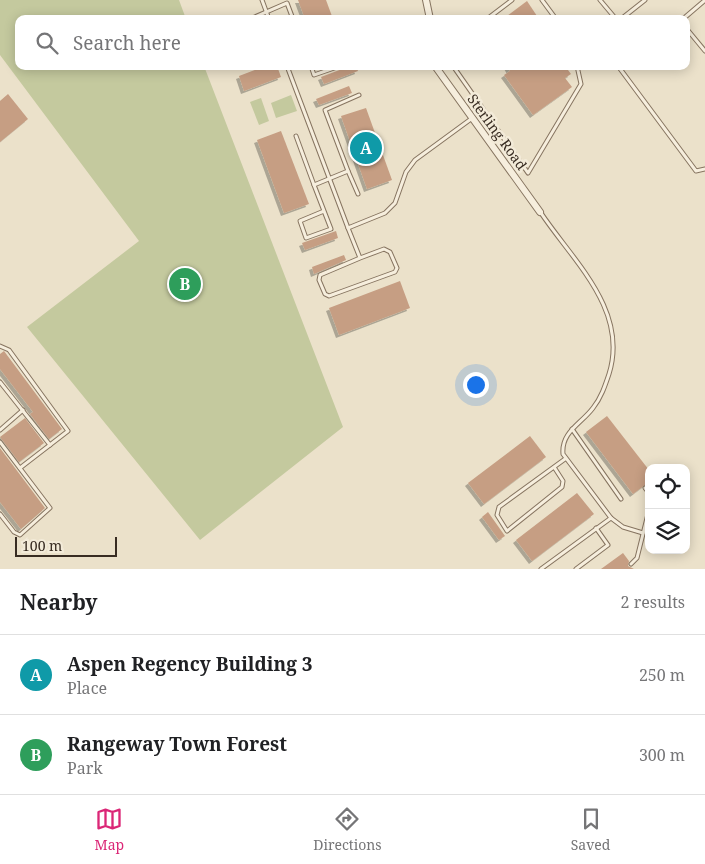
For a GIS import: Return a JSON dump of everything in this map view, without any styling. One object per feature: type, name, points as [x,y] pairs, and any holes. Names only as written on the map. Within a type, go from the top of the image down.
[{"type":"street","points":[[426,0],[429,15]]},
{"type":"street","name":"Sterling Road","points":[[438,70],[540,212]]},
{"type":"lane","points":[[262,0],[267,15]]},
{"type":"lane","points":[[492,15],[512,0]]},
{"type":"lane","points":[[542,0],[553,15]]},
{"type":"lane","points":[[600,0],[613,15]]},
{"type":"lane","points":[[626,15],[645,0]]},
{"type":"lane","points":[[688,15],[704,1]]},
{"type":"lane","points":[[259,15],[287,2],[292,15]]},
{"type":"lane","points":[[690,33],[705,51]]},
{"type":"lane","points":[[289,70],[360,258]]},
{"type":"lane","points":[[312,70],[314,74],[327,70]]},
{"type":"lane","points":[[456,70],[528,173],[581,84],[578,70]]},
{"type":"lane","points":[[621,70],[696,171],[705,169]]},
{"type":"lane","points":[[358,194],[325,110],[359,95]]},
{"type":"lane","points":[[348,228],[385,213],[395,204],[406,172],[415,160],[472,119]]},
{"type":"lane","points":[[296,136],[331,228],[306,238],[300,220],[324,211]]},
{"type":"lane","points":[[314,184],[348,171]]},
{"type":"lane","points":[[540,212],[596,290],[608,315],[612,336],[613,358],[604,390],[593,408],[572,429],[564,441],[565,459],[611,518],[623,527],[643,533]]},
{"type":"lane","points":[[384,248],[390,252],[397,268],[395,272],[329,296],[325,294],[319,280],[320,275],[360,258],[384,248]]},
{"type":"lane","points":[[0,346],[9,350],[68,431],[20,468]]},
{"type":"lane","points":[[0,382],[50,446]]},
{"type":"lane","points":[[0,430],[23,410]]},
{"type":"lane","points":[[572,429],[621,499]]},
{"type":"lane","points":[[0,442],[50,508],[50,511],[20,535],[14,532],[0,514]]},
{"type":"lane","points":[[554,467],[563,481],[562,487],[507,531],[499,520],[497,510],[554,467],[565,459]]},
{"type":"lane","points":[[542,569],[611,518]]},
{"type":"lane","points":[[631,564],[637,558],[645,525]]},
{"type":"lane","points":[[576,569],[608,544],[596,528]]},
{"type":"green space","points":[[0,0],[179,0],[185,15],[15,15],[15,70],[206,70],[343,427],[200,540],[27,327],[139,241],[0,55]]},
{"type":"green space","points":[[291,95],[297,111],[276,118],[271,103]]},
{"type":"green space","points":[[261,98],[269,121],[259,125],[250,102]]},
{"type":"building","points":[[298,0],[326,0],[332,15],[304,15]]},
{"type":"building","points":[[527,1],[536,15],[508,15]]},
{"type":"building","points":[[255,70],[278,70],[281,77],[244,91],[239,76]]},
{"type":"building","points":[[339,70],[358,71],[324,84],[321,77]]},
{"type":"building","points":[[568,70],[571,74],[565,78],[572,87],[533,115],[504,75],[510,71]]},
{"type":"building","points":[[349,86],[352,93],[319,105],[316,99]]},
{"type":"building","points":[[8,94],[28,119],[0,142],[0,101]]},
{"type":"building","points":[[366,108],[392,180],[367,189],[341,116]]},
{"type":"building","points":[[281,131],[309,204],[284,213],[257,140]]},
{"type":"building","points":[[336,231],[338,238],[305,250],[302,243]]},
{"type":"building","points":[[344,255],[346,260],[314,274],[312,267]]},
{"type":"building","points":[[400,281],[410,308],[339,335],[329,308]]},
{"type":"building","points":[[4,351],[62,429],[49,439],[30,414],[33,412],[0,369],[0,354]]},
{"type":"building","points":[[607,416],[645,465],[645,485],[633,494],[586,432]]},
{"type":"building","points":[[25,418],[44,443],[19,462],[0,437]]},
{"type":"building","points":[[530,436],[546,457],[484,504],[468,483]]},
{"type":"building","points":[[0,448],[45,508],[21,529],[0,502]]},
{"type":"building","points":[[577,493],[594,514],[532,561],[516,540]]},
{"type":"building","points":[[488,512],[505,536],[499,540],[482,517]]},
{"type":"building","points":[[623,553],[629,561],[628,566],[634,569],[601,569]]},
{"type":"place","name":"Aspen Regency Building 3","points":[[366,148]]},
{"type":"place","name":"Rangeway Town Forest","points":[[185,284]]}]
